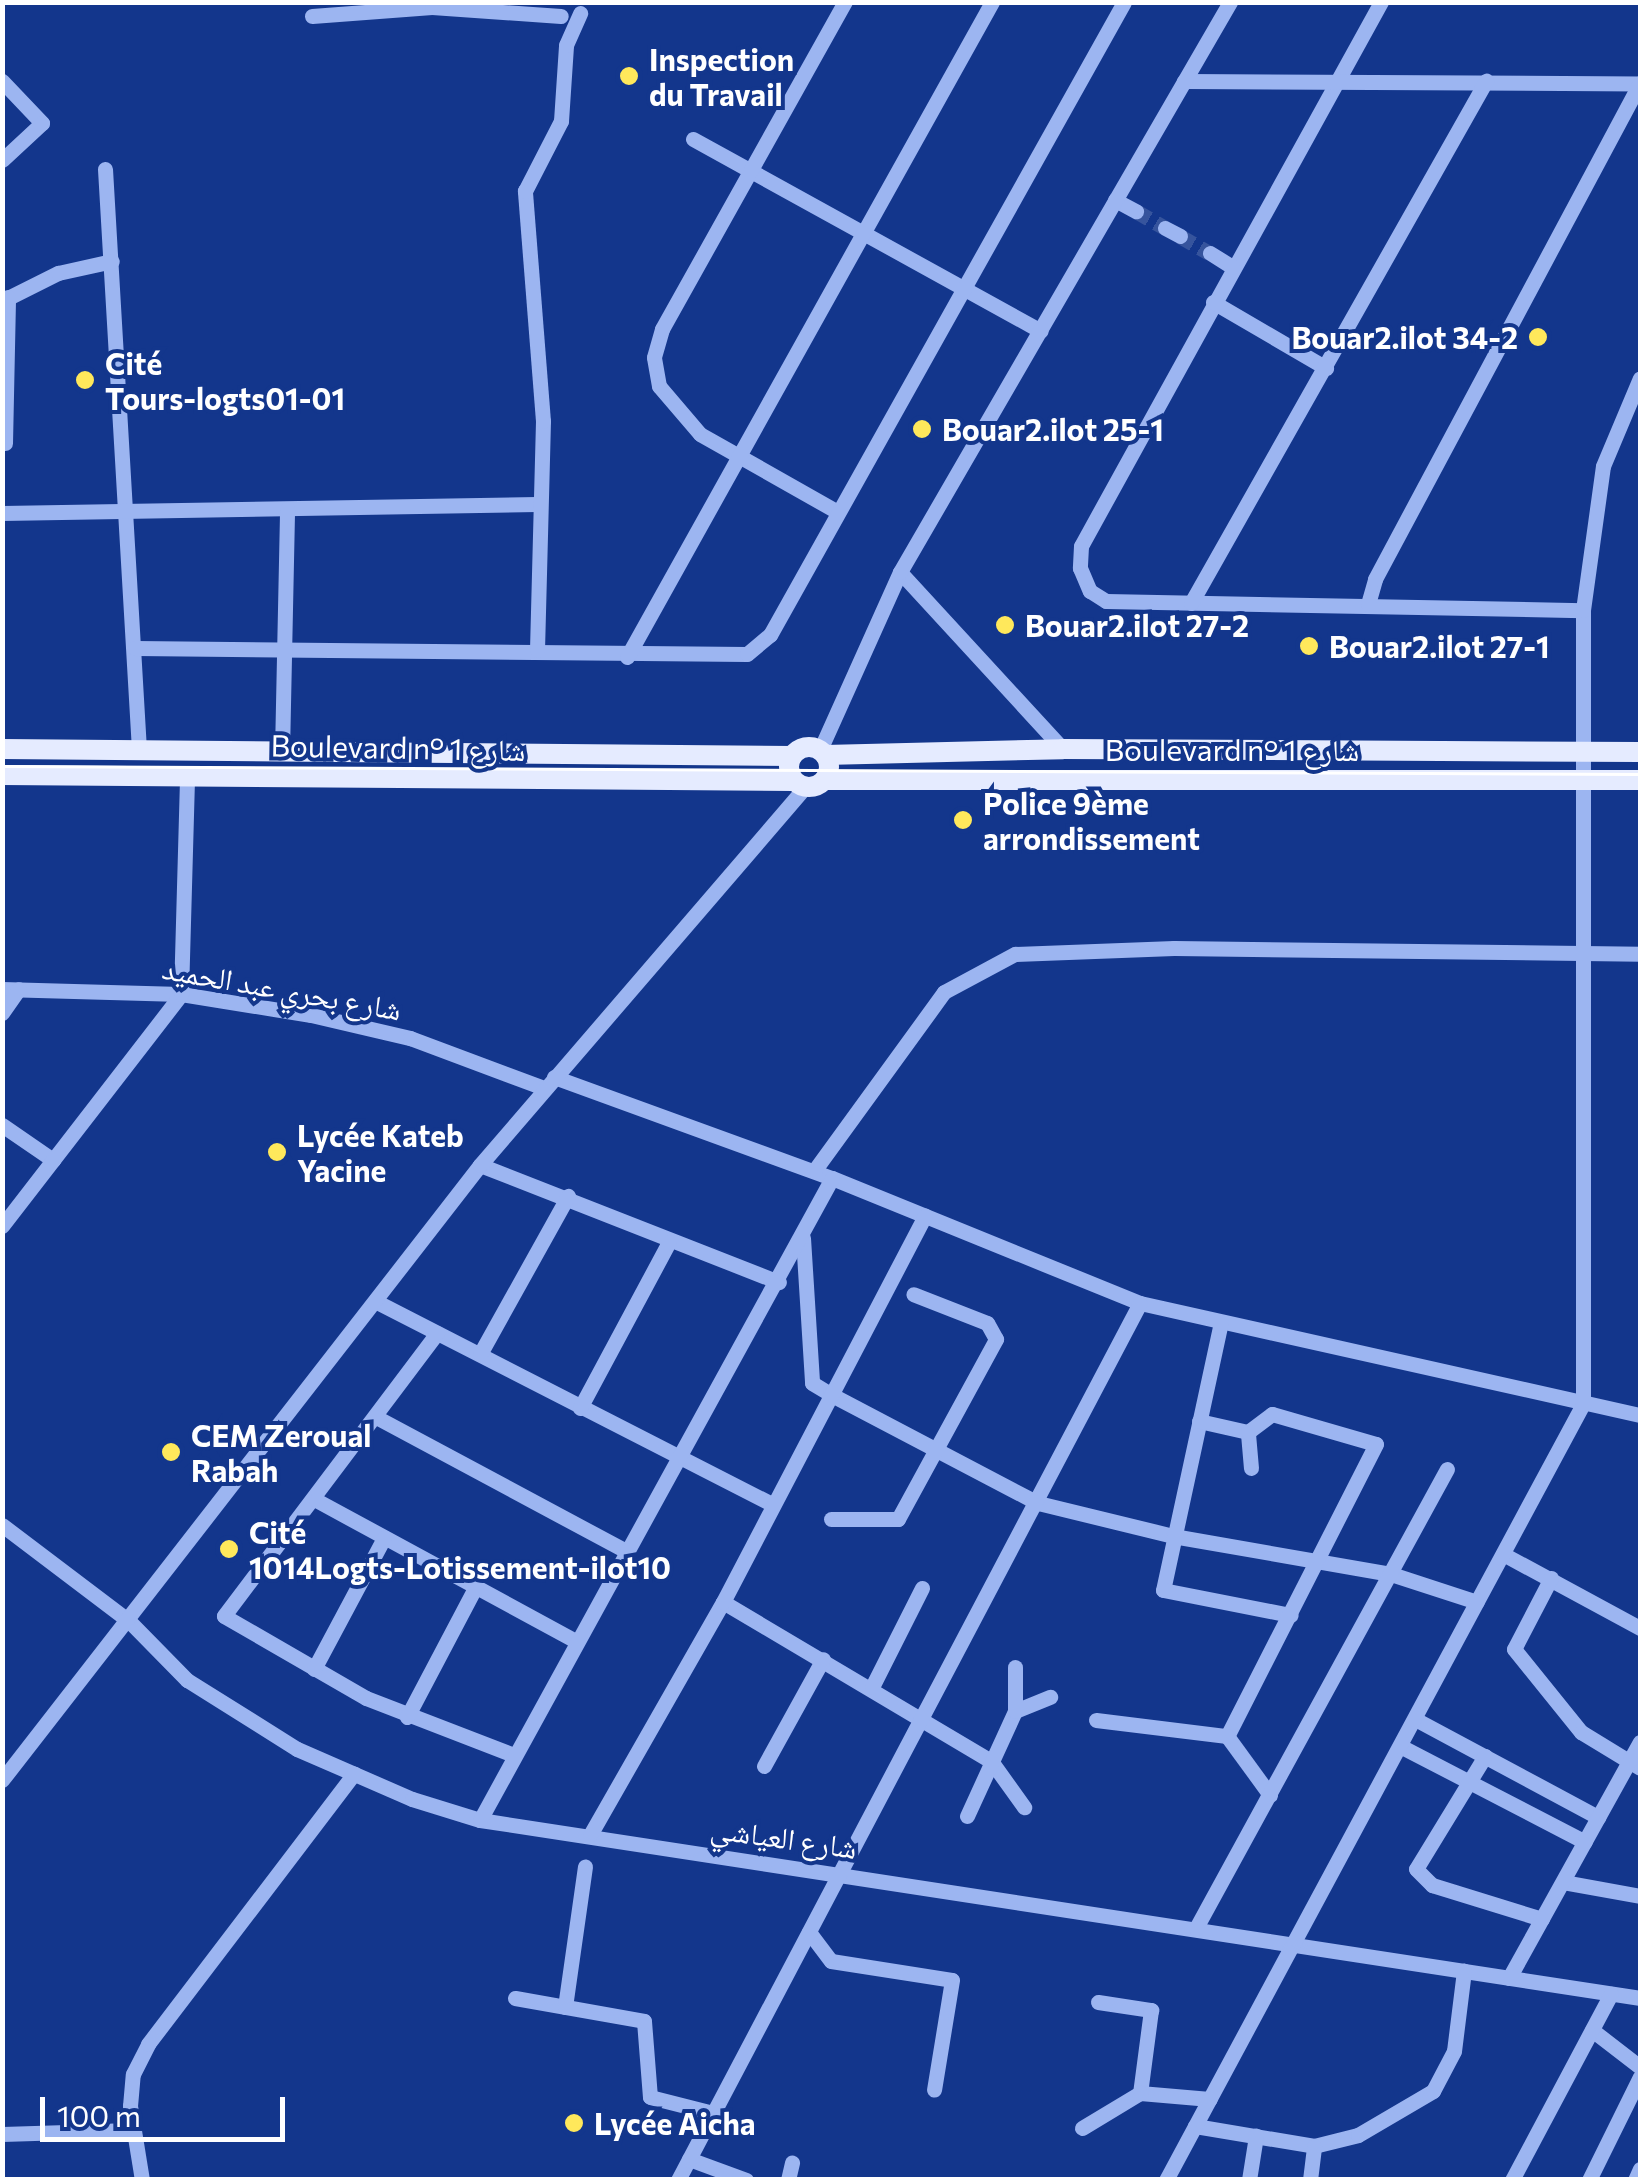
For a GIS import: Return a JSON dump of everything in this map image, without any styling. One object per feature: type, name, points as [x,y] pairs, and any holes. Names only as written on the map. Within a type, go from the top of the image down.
[{"type":"main road","name":"Boulevard n° شارع 1","points":[[2,749],[792,756],[808,747],[823,753],[1063,748],[1640,752]]},
{"type":"main road","points":[[808,783],[823,753]]},
{"type":"main road","points":[[792,756],[808,783]]},
{"type":"main road","name":"Boulevard n° شارع 1","points":[[2,774],[808,783],[1640,780]]},
{"type":"street","points":[[836,510],[734,456],[676,413],[659,386],[654,358],[662,329],[845,2]]},
{"type":"street","points":[[627,657],[734,456],[864,234],[992,2]]},
{"type":"street","points":[[136,648],[537,650],[627,657],[746,654],[770,635],[836,510],[968,287],[1124,2]]},
{"type":"street","points":[[823,753],[900,572],[1230,2]]},
{"type":"street","points":[[1381,2],[1212,302],[1081,546],[1080,568],[1090,592],[1106,601],[1583,610]]},
{"type":"street","points":[[312,16],[432,5],[583,8],[566,45],[562,121],[525,192],[543,421],[537,504],[537,650]]},
{"type":"street","points":[[1190,603],[1486,80]]},
{"type":"street","points":[[1184,81],[1640,82],[1375,579],[1368,604]]},
{"type":"street","points":[[2,160],[42,123],[5,88]]},
{"type":"street","points":[[694,139],[968,287],[1041,331]]},
{"type":"street","points":[[105,169],[130,512],[139,750]]},
{"type":"street","points":[[1115,200],[1136,211]]},
{"type":"street","points":[[1165,228],[1180,236]]},
{"type":"street","points":[[1210,253],[1232,266]]},
{"type":"street","points":[[5,443],[5,299],[58,273],[112,261]]},
{"type":"street","points":[[1212,302],[1326,368]]},
{"type":"street","points":[[1166,2180],[1583,1404],[1587,955],[1583,610],[1604,466],[1640,378]]},
{"type":"street","points":[[2,513],[537,504]]},
{"type":"street","points":[[282,752],[287,509]]},
{"type":"street","points":[[900,572],[1063,748]]},
{"type":"street","points":[[2,1226],[181,994],[187,775]]},
{"type":"street","points":[[2,1780],[480,1165],[808,783]]},
{"type":"street","points":[[814,1171],[944,992],[1015,954],[1174,948],[1640,954]]},
{"type":"street","points":[[2,1013],[11,989]]},
{"type":"street","name":"شارع بحري عبد الحميد","points":[[11,989],[181,994],[410,1038],[814,1171],[1140,1303],[1640,1415]]},
{"type":"street","points":[[2,1125],[53,1160]]},
{"type":"street","points":[[480,1165],[568,1196],[668,1242],[779,1282]]},
{"type":"street","points":[[480,1820],[779,1282],[832,1178]]},
{"type":"street","points":[[480,1354],[568,1196]]},
{"type":"street","points":[[590,1835],[723,1602],[770,1504],[925,1216]]},
{"type":"street","points":[[803,1238],[812,1383],[830,1394],[1038,1503],[1173,1536],[1391,1574],[1477,1602]]},
{"type":"street","points":[[580,1408],[668,1242]]},
{"type":"street","points":[[831,1519],[898,1518],[938,1450],[995,1330],[913,1294]]},
{"type":"street","points":[[375,1300],[677,1460],[770,1504]]},
{"type":"street","points":[[678,2180],[1140,1303]]},
{"type":"street","points":[[1221,1322],[1163,1590],[1291,1615]]},
{"type":"street","points":[[437,1333],[316,1500],[224,1616],[407,1717],[514,1755]]},
{"type":"street","points":[[1198,1421],[1248,1432],[1272,1414],[1376,1444],[1227,1736]]},
{"type":"street","points":[[376,1417],[626,1552]]},
{"type":"street","points":[[1248,1432],[1252,1468]]},
{"type":"street","points":[[1196,1928],[1447,1469]]},
{"type":"street","points":[[316,1500],[576,1642]]},
{"type":"street","name":"شارع العياشي","points":[[2,1525],[128,1621],[187,1680],[298,1749],[480,1820],[1640,1998]]},
{"type":"street","points":[[314,1669],[384,1538]]},
{"type":"street","points":[[1503,1554],[1640,1628]]},
{"type":"street","points":[[1551,1578],[1514,1649],[1581,1732],[1635,1765]]},
{"type":"street","points":[[407,1717],[476,1586]]},
{"type":"street","points":[[872,1687],[922,1588]]},
{"type":"street","points":[[723,1602],[923,1716],[991,1761],[1024,1807]]},
{"type":"street","points":[[764,1766],[823,1660]]},
{"type":"street","points":[[967,1816],[1015,1710],[1015,1667]]},
{"type":"street","points":[[1015,1710],[1050,1697]]},
{"type":"street","points":[[1415,1718],[1598,1818]]},
{"type":"street","points":[[1096,1720],[1227,1736],[1270,1795]]},
{"type":"street","points":[[1510,1978],[1598,1818],[1635,1765],[1640,1742]]},
{"type":"street","points":[[1400,1746],[1585,1842]]},
{"type":"street","points":[[1485,1756],[1472,1784],[1416,1870],[1432,1885],[1542,1919]]},
{"type":"street","points":[[142,2180],[131,2130],[134,2074],[148,2044],[354,1774]]},
{"type":"street","points":[[565,2007],[584,1866]]},
{"type":"street","points":[[1563,1882],[1640,1896]]},
{"type":"street","points":[[809,1932],[831,1961],[952,1980],[934,2090]]},
{"type":"street","points":[[1195,2126],[1314,2146],[1358,2136],[1434,2090],[1454,2051],[1464,1971]]},
{"type":"street","points":[[1512,2180],[1611,1994]]},
{"type":"street","points":[[514,1998],[644,2021],[650,2097],[713,2113]]},
{"type":"street","points":[[1098,2002],[1150,2010],[1140,2093]]},
{"type":"street","points":[[1592,2030],[1640,2067]]},
{"type":"street","points":[[1589,2180],[1640,2078]]},
{"type":"street","points":[[1082,2128],[1140,2093],[1210,2099]]},
{"type":"street","points":[[2,2134],[131,2130]]},
{"type":"street","points":[[1250,2180],[1256,2136]]},
{"type":"street","points":[[1310,2180],[1314,2146]]},
{"type":"street","points":[[688,2159],[746,2180]]},
{"type":"street","points":[[788,2180],[792,2162]]},
{"type":"street","points":[[1634,2180],[1640,2169]]},
{"type":"tunnel","points":[[1136,211],[1165,228]]},
{"type":"tunnel","points":[[1180,236],[1210,253]]},
{"type":"tram line","points":[[2,766],[1640,774]]},
{"type":"place","name":"Inspection du Travail","points":[[629,76]]},
{"type":"place","name":"Bouar2.ilot 34-2","points":[[1538,337]]},
{"type":"place","name":"Cité Tours-logts01-01","points":[[85,380]]},
{"type":"place","name":"Bouar2.ilot 25-1","points":[[922,429]]},
{"type":"place","name":"Bouar2.ilot 27-2","points":[[1005,625]]},
{"type":"place","name":"Bouar2.ilot 27-1","points":[[1309,646]]},
{"type":"place","name":"Police 9ème arrondissement","points":[[963,820]]},
{"type":"place","name":"Lycée Kateb Yacine","points":[[277,1152]]},
{"type":"place","name":"CEM Zeroual Rabah","points":[[171,1452]]},
{"type":"place","name":"Cité 1014Logts-Lotissement-ilot10","points":[[229,1549]]},
{"type":"place","name":"Lycée Aicha","points":[[574,2123]]}]
